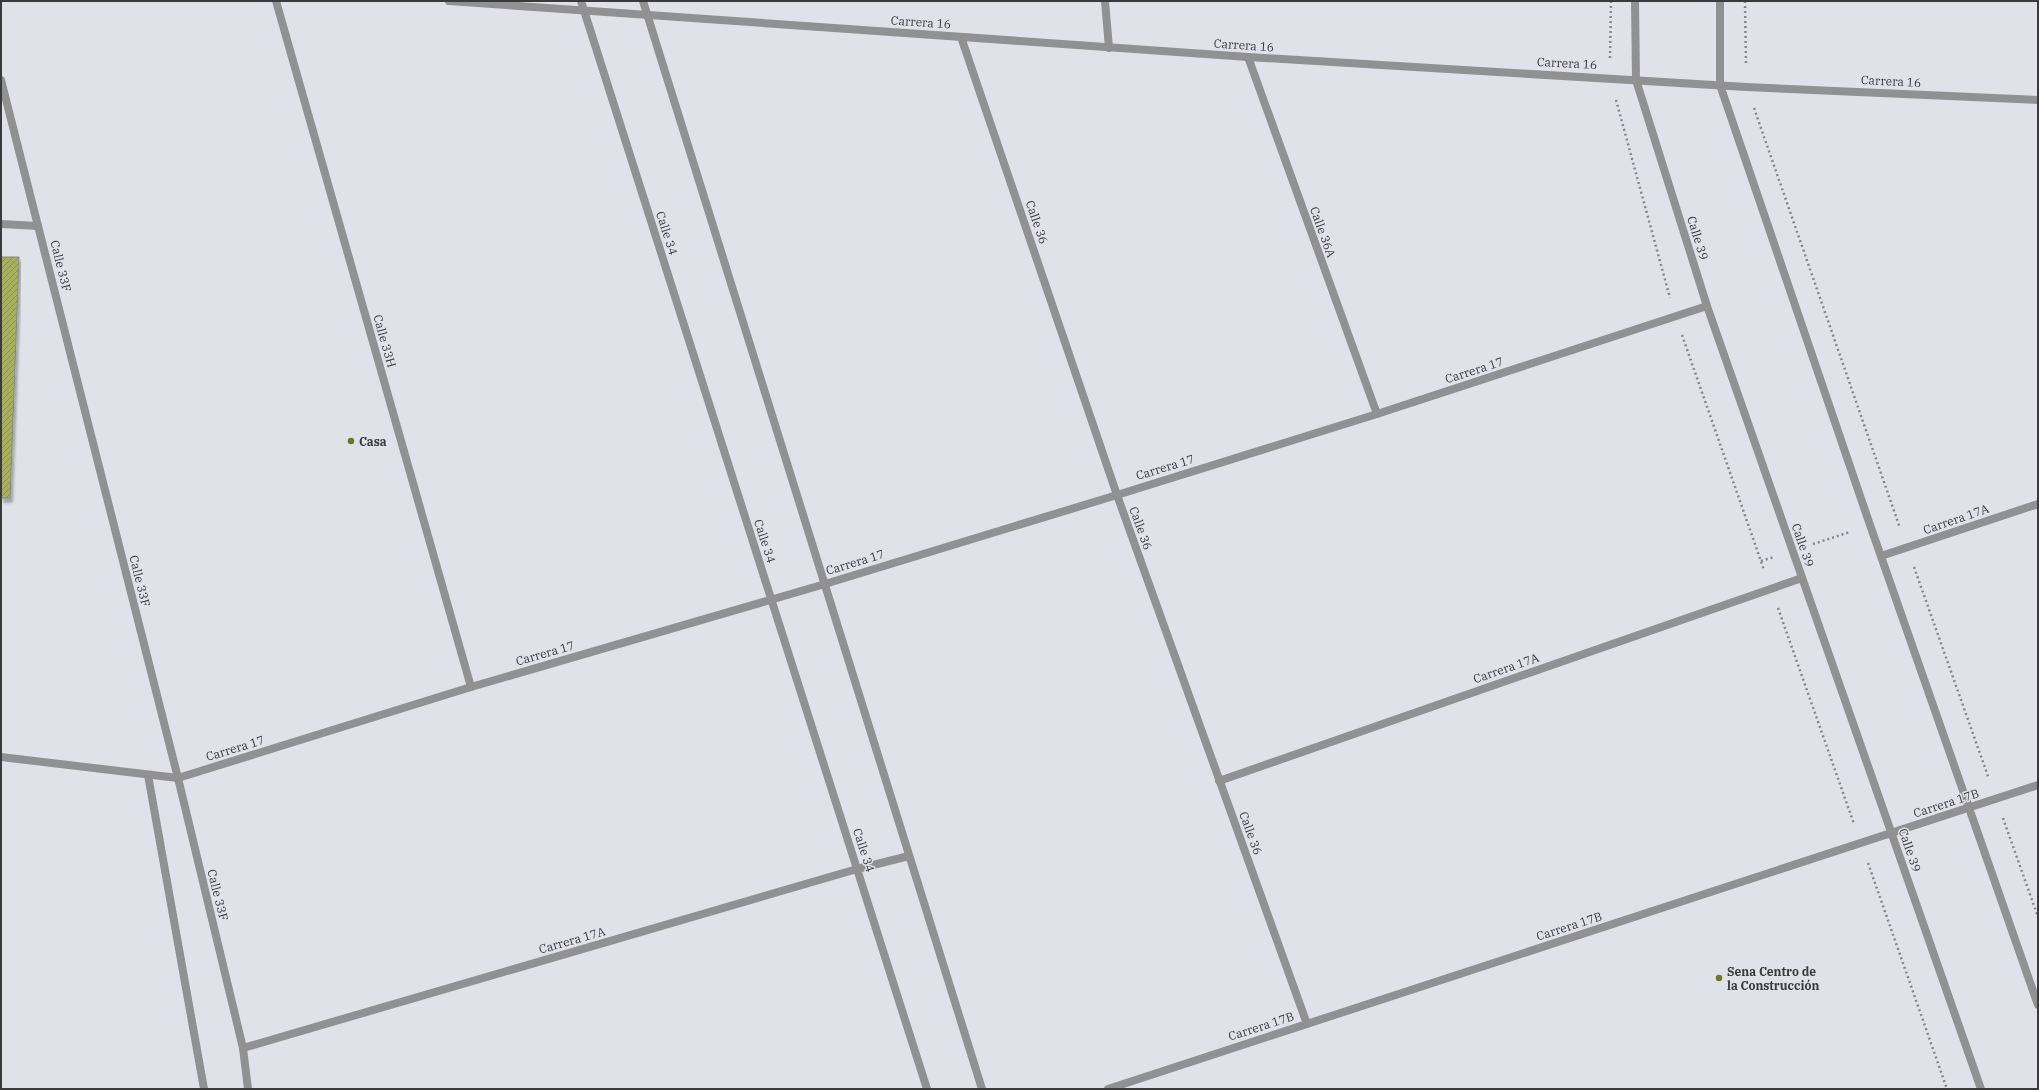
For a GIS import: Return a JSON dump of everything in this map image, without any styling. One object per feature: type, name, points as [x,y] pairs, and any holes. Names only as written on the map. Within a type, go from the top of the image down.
[{"type":"street","name":"Calle 33H","points":[[276,1],[471,687]]},
{"type":"street","name":"Carrera 16","points":[[450,1],[1248,58],[1746,87],[2038,100]]},
{"type":"street","name":"Calle 34","points":[[581,1],[927,1089]]},
{"type":"street","points":[[643,1],[982,1089]]},
{"type":"street","points":[[1105,1],[1109,48]]},
{"type":"street","name":"Calle 39","points":[[1635,1],[1636,80],[1707,306],[1982,1089]]},
{"type":"street","points":[[1720,1],[1720,85],[1881,556],[2038,1005]]},
{"type":"street","name":"Calle 36","points":[[961,37],[1117,495],[1308,1024]]},
{"type":"street","name":"Calle 36A","points":[[1248,58],[1377,414]]},
{"type":"street","name":"Calle 33F","points":[[1,80],[178,778],[243,1048],[248,1089]]},
{"type":"street","points":[[1,224],[38,226]]},
{"type":"street","name":"Carrera 17","points":[[1,757],[178,778],[471,687],[825,584],[1117,495],[1377,414],[1707,306]]},
{"type":"street","name":"Carrera 17A","points":[[1881,556],[2038,504]]},
{"type":"street","name":"Carrera 17A","points":[[1219,781],[1802,578]]},
{"type":"street","points":[[148,775],[204,1089]]},
{"type":"street","name":"Carrera 17B","points":[[1108,1089],[2038,785]]},
{"type":"street","name":"Carrera 17A","points":[[243,1048],[857,869],[910,856]]},
{"type":"path","points":[[1611,1],[1610,78],[1675,316],[1947,1089]]},
{"type":"path","points":[[1745,1],[1746,87],[2038,917]]},
{"type":"path","points":[[1811,544],[1851,532]]},
{"type":"building","points":[[1,257],[19,257],[10,498],[1,498]]},
{"type":"place","name":"Casa","points":[[351,441]]},
{"type":"place","name":"Sena Centro de la Construcción","points":[[1719,978]]}]
